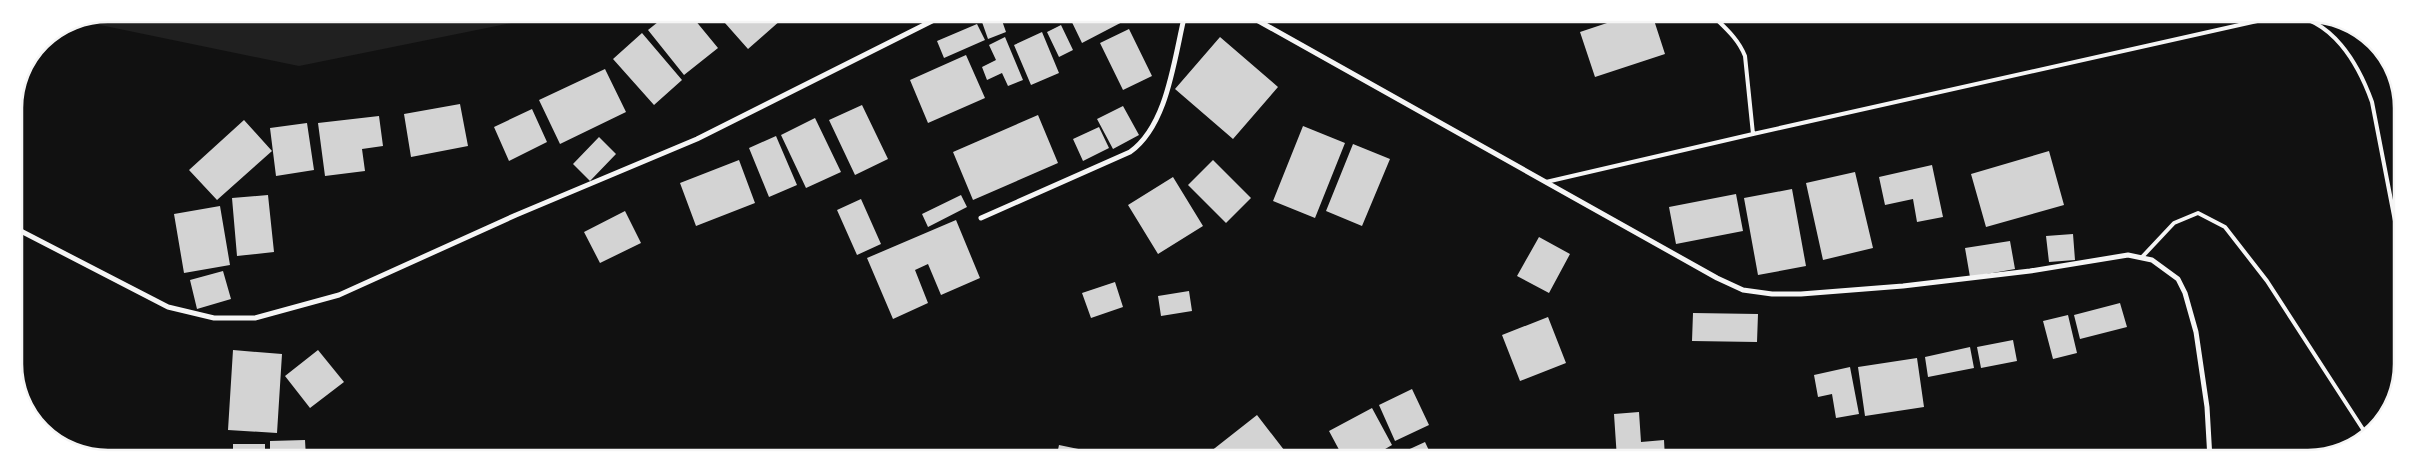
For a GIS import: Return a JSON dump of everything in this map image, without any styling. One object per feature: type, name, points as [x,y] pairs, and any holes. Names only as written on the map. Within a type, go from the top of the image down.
[{"type":"street","points":[[22,232],[168,307],[214,318],[255,318],[339,295],[516,215],[697,139],[930,22]]},
{"type":"street","points":[[981,218],[1130,152],[1144,141],[1155,126],[1162,109],[1183,22]]},
{"type":"street","points":[[1260,22],[1717,278],[1743,290],[1772,294],[1801,294],[1903,286],[2030,271],[2128,254],[2152,260],[2171,273],[2182,285],[2185,293],[2196,332],[2207,407],[2209,450]]},
{"type":"lane","points":[[1718,22],[1737,40],[1746,56],[1753,134]]},
{"type":"lane","points":[[1546,182],[2243,22]]},
{"type":"lane","points":[[2311,22],[2326,31],[2341,44],[2364,80],[2372,102],[2394,216]]},
{"type":"lane","points":[[2142,256],[2174,223],[2198,213],[2225,227],[2267,281],[2364,429]]},
{"type":"shaded area","points":[[108,22],[516,22],[299,66],[94,24]]},
{"type":"building","points":[[658,22],[697,22],[718,48],[684,75],[648,30]]},
{"type":"building","points":[[724,22],[779,22],[748,49]]},
{"type":"building","points":[[982,22],[1002,22],[1006,32],[988,39]]},
{"type":"building","points":[[1072,22],[1122,22],[1082,43]]},
{"type":"building","points":[[1610,22],[1655,22],[1665,54],[1595,77],[1580,32]]},
{"type":"building","points":[[977,24],[985,40],[944,58],[937,41]]},
{"type":"building","points":[[1061,25],[1073,50],[1059,57],[1047,32]]},
{"type":"building","points":[[1129,29],[1152,76],[1123,90],[1100,43]]},
{"type":"building","points":[[1042,32],[1059,73],[1031,85],[1014,45]]},
{"type":"building","points":[[642,33],[682,80],[654,105],[613,59]]},
{"type":"building","points":[[1005,37],[1023,80],[1008,86],[1002,73],[987,80],[982,67],[996,60],[989,45]]},
{"type":"building","points":[[1220,37],[1278,87],[1233,139],[1175,89]]},
{"type":"building","points":[[966,55],[985,98],[928,123],[910,80]]},
{"type":"building","points":[[605,69],[626,112],[560,144],[539,100]]},
{"type":"building","points":[[460,104],[468,146],[411,157],[404,114]]},
{"type":"building","points":[[862,105],[888,159],[855,175],[829,120]]},
{"type":"building","points":[[1123,106],[1139,135],[1113,149],[1097,119]]},
{"type":"building","points":[[532,109],[547,142],[509,161],[494,127]]},
{"type":"building","points":[[1038,115],[1058,163],[973,200],[953,152]]},
{"type":"building","points":[[379,116],[383,146],[362,149],[365,171],[325,176],[318,123]]},
{"type":"building","points":[[815,118],[841,172],[806,188],[781,135]]},
{"type":"building","points":[[244,120],[272,151],[217,200],[189,170]]},
{"type":"building","points":[[307,123],[314,170],[276,176],[270,128]]},
{"type":"building","points":[[1303,126],[1345,143],[1315,218],[1273,201]]},
{"type":"building","points":[[1099,127],[1109,148],[1083,161],[1073,139]]},
{"type":"building","points":[[776,136],[797,185],[769,197],[749,148]]},
{"type":"building","points":[[599,137],[616,154],[590,181],[573,164]]},
{"type":"building","points":[[1353,144],[1390,159],[1362,226],[1326,211]]},
{"type":"building","points":[[2049,151],[2064,205],[1986,227],[1971,174]]},
{"type":"building","points":[[739,160],[755,203],[696,226],[680,183]]},
{"type":"building","points":[[1213,160],[1251,198],[1226,223],[1188,185]]},
{"type":"building","points":[[1932,165],[1943,217],[1917,222],[1913,199],[1885,205],[1879,177]]},
{"type":"building","points":[[1855,172],[1873,248],[1823,260],[1806,183]]},
{"type":"building","points":[[1173,177],[1203,226],[1158,254],[1128,205]]},
{"type":"building","points":[[1792,189],[1806,266],[1758,275],[1744,198]]},
{"type":"building","points":[[1736,194],[1743,231],[1676,244],[1669,207]]},
{"type":"building","points":[[268,195],[274,252],[237,256],[232,198]]},
{"type":"building","points":[[961,195],[967,207],[928,227],[922,214]]},
{"type":"building","points":[[861,199],[881,244],[857,255],[837,210]]},
{"type":"building","points":[[220,206],[230,265],[184,273],[174,214]]},
{"type":"building","points":[[625,211],[641,243],[600,263],[584,232]]},
{"type":"building","points":[[956,220],[980,278],[941,295],[928,264],[915,270],[928,303],[893,319],[867,258]]},
{"type":"building","points":[[2073,234],[2075,260],[2049,262],[2046,236]]},
{"type":"building","points":[[1539,237],[1570,254],[1549,293],[1517,276]]},
{"type":"building","points":[[2010,241],[2015,269],[1970,277],[1965,248]]},
{"type":"building","points":[[223,271],[231,299],[197,309],[190,280]]},
{"type":"building","points":[[1115,282],[1123,307],[1091,318],[1082,293]]},
{"type":"building","points":[[1189,291],[1192,311],[1161,316],[1158,296]]},
{"type":"building","points":[[2120,303],[2127,327],[2080,339],[2074,315]]},
{"type":"building","points":[[1693,313],[1758,314],[1757,342],[1692,341]]},
{"type":"building","points":[[2068,315],[2077,353],[2053,359],[2043,321]]},
{"type":"building","points":[[1548,317],[1566,363],[1520,381],[1502,335]]},
{"type":"building","points":[[2013,340],[2017,361],[1981,368],[1977,347]]},
{"type":"building","points":[[1970,347],[1974,368],[1928,377],[1925,357]]},
{"type":"building","points":[[233,350],[282,354],[277,433],[228,430]]},
{"type":"building","points":[[318,350],[344,382],[310,408],[285,376]]},
{"type":"building","points":[[1917,358],[1924,407],[1865,416],[1858,367]]},
{"type":"building","points":[[1850,367],[1859,414],[1836,418],[1832,394],[1818,397],[1814,375]]},
{"type":"building","points":[[1412,389],[1429,425],[1395,441],[1379,405]]},
{"type":"building","points":[[1372,408],[1392,445],[1383,450],[1339,450],[1329,431]]},
{"type":"building","points":[[1639,412],[1641,442],[1664,440],[1665,450],[1616,450],[1614,414]]},
{"type":"building","points":[[1257,415],[1284,450],[1212,450]]},
{"type":"building","points":[[305,440],[306,450],[270,450],[270,441]]},
{"type":"building","points":[[1425,442],[1429,450],[1408,450]]},
{"type":"building","points":[[233,444],[265,444],[265,450],[233,450]]},
{"type":"building","points":[[1059,445],[1083,450],[1058,450]]}]
